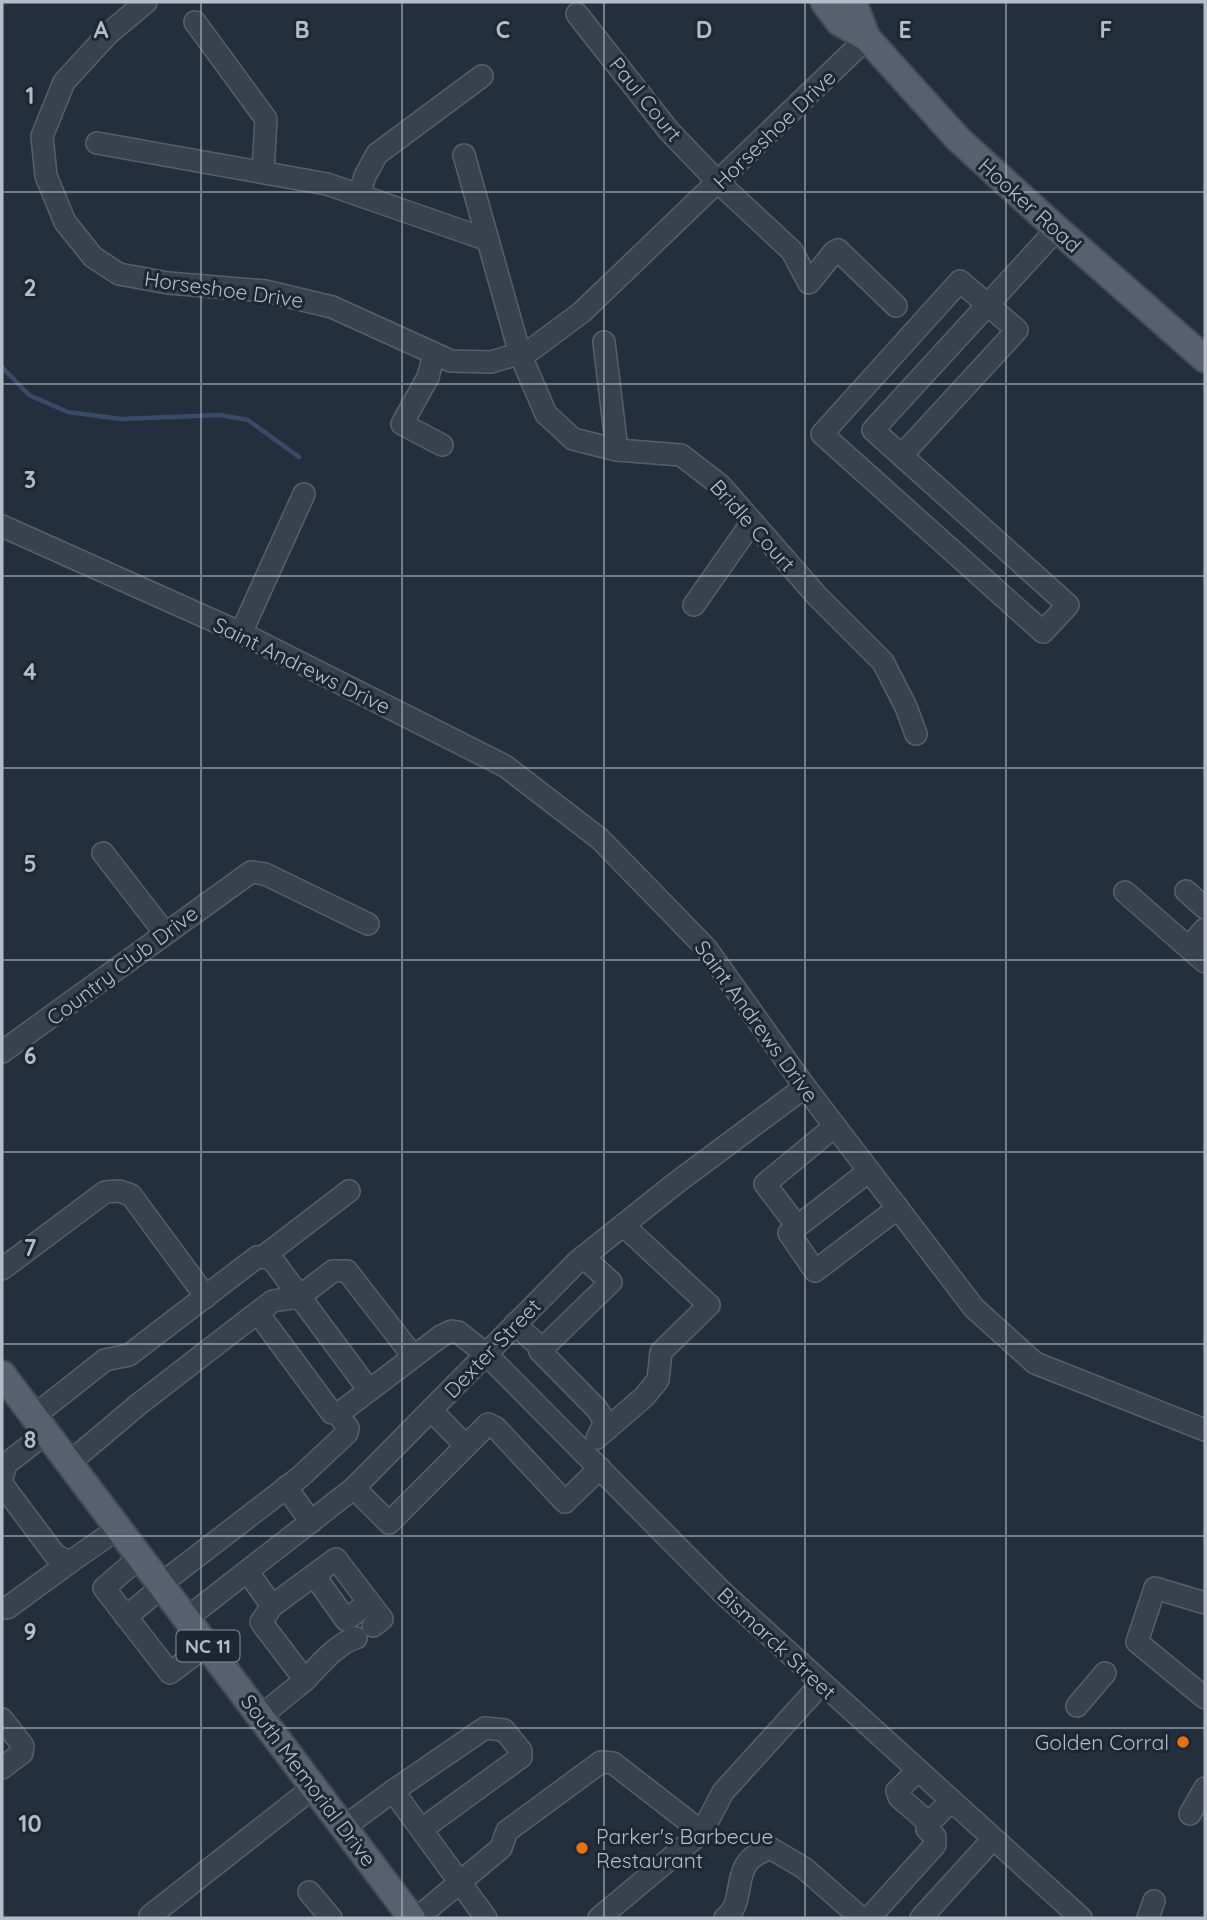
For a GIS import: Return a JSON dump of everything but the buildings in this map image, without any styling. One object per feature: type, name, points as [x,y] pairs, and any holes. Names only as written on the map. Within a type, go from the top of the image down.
[{"type":"main road","name":"Hooker Road","points":[[824,2],[839,23],[867,38],[958,139],[1205,359]]},
{"type":"main road","name":"Hooker Road","points":[[853,2],[867,38]]},
{"type":"main road","name":"South Memorial Drive","points":[[2,1374],[415,1918]]},
{"type":"street","name":"Horseshoe Drive","points":[[146,2],[108,34],[64,82],[42,136],[46,176],[65,222],[93,257],[119,274],[169,283],[264,291],[332,307],[451,361],[491,362],[531,350],[582,312],[867,38]]},
{"type":"street","name":"Paul Court","points":[[577,13],[669,131],[718,182],[792,251],[809,284],[838,250],[896,306]]},
{"type":"street","points":[[195,22],[266,119],[263,172]]},
{"type":"street","points":[[359,195],[365,176],[377,154],[482,76]]},
{"type":"street","points":[[97,143],[327,184],[488,240]]},
{"type":"street","name":"Bridle Court","points":[[464,155],[520,354],[545,414],[573,439],[617,450],[681,455],[720,485],[817,596],[883,662],[906,707],[916,734]]},
{"type":"street","points":[[873,430],[1057,229]]},
{"type":"street","points":[[847,406],[1068,605],[1043,632],[822,434],[847,406],[960,281],[1017,330],[902,455]]},
{"type":"street","points":[[604,342],[617,450]]},
{"type":"street","points":[[434,354],[428,377],[402,424],[442,445]]},
{"type":"street","points":[[241,633],[304,494]]},
{"type":"street","points":[[694,605],[752,522]]},
{"type":"street","name":"Saint Andrews Drive","points":[[2,526],[241,633],[505,766],[600,839],[706,948],[805,1087],[974,1308],[1035,1363],[1205,1430]]},
{"type":"street","points":[[103,853],[165,933]]},
{"type":"street","name":"Country Club Drive","points":[[2,1052],[251,872],[265,874],[369,924]]},
{"type":"street","points":[[1186,891],[1205,908]]},
{"type":"street","points":[[1125,892],[1205,962]]},
{"type":"street","points":[[1189,947],[1205,929]]},
{"type":"street","name":"Dexter Street","points":[[187,1618],[354,1488],[583,1257],[805,1087]]},
{"type":"street","points":[[797,1226],[765,1184],[835,1126]]},
{"type":"street","points":[[869,1171],[789,1233],[816,1271],[898,1208]]},
{"type":"street","points":[[2,1269],[105,1192],[119,1191],[131,1195],[206,1297]]},
{"type":"street","points":[[264,1256],[349,1191]]},
{"type":"street","points":[[583,1451],[644,1397],[658,1380],[661,1352],[709,1305],[623,1224]]},
{"type":"street","points":[[2,1478],[6,1464],[40,1425],[106,1360],[130,1355],[257,1257],[271,1258],[369,1390]]},
{"type":"street","points":[[540,1351],[611,1282],[583,1257]]},
{"type":"street","points":[[69,1463],[139,1404],[273,1301],[299,1297],[333,1270],[347,1270],[413,1356],[338,1414]]},
{"type":"street","points":[[127,1617],[162,1585],[286,1487],[347,1433],[348,1428],[338,1414],[332,1413],[260,1317],[253,1316]]},
{"type":"street","points":[[515,1324],[597,1409],[605,1422],[600,1435]]},
{"type":"street","name":"Bismarck Street","points":[[413,1356],[452,1331],[458,1332],[486,1354],[722,1592],[950,1802],[1081,1918]]},
{"type":"street","points":[[430,1410],[465,1445]]},
{"type":"street","points":[[354,1488],[389,1523],[488,1424],[496,1428],[565,1502],[600,1468]]},
{"type":"street","points":[[2,1485],[55,1555],[70,1562]]},
{"type":"street","points":[[286,1487],[311,1522]]},
{"type":"street","points":[[7,1608],[119,1528]]},
{"type":"street","points":[[140,1557],[104,1588],[170,1673],[207,1645]]},
{"type":"street","points":[[261,1716],[305,1680],[324,1660],[382,1619],[336,1559],[272,1606],[261,1622],[305,1680]]},
{"type":"street","points":[[247,1572],[272,1606]]},
{"type":"street","points":[[1205,1603],[1154,1588],[1138,1643],[1205,1698]]},
{"type":"street","points":[[1077,1706],[1105,1673]]},
{"type":"street","points":[[599,1918],[702,1832],[723,1792],[821,1684]]},
{"type":"street","points":[[2,1718],[23,1746],[22,1754],[2,1768]]},
{"type":"street","points":[[344,1827],[485,1728],[504,1731],[521,1751],[521,1757],[422,1829]]},
{"type":"street","points":[[415,1918],[501,1848],[507,1831],[601,1762],[613,1763],[702,1832]]},
{"type":"street","points":[[917,1771],[897,1791],[899,1797],[929,1823]]},
{"type":"street","points":[[150,1916],[314,1787]]},
{"type":"street","points":[[1190,1814],[1205,1788]]},
{"type":"street","points":[[393,1791],[486,1918]]},
{"type":"street","points":[[869,1918],[935,1845],[935,1837],[927,1829],[929,1823],[950,1802]]},
{"type":"street","points":[[921,1918],[992,1840]]},
{"type":"street","points":[[725,1918],[730,1914],[740,1889],[745,1866],[757,1854],[770,1847],[804,1868],[861,1918]]},
{"type":"street","points":[[309,1892],[331,1918]]},
{"type":"waterway","points":[[2,367],[29,395],[68,412],[121,419],[220,415],[248,420],[299,457]]},
{"type":"place","name":"Golden Corral","points":[[1183,1742]]},
{"type":"place","name":"Parker's Barbecue Restaurant","points":[[582,1848]]}]
